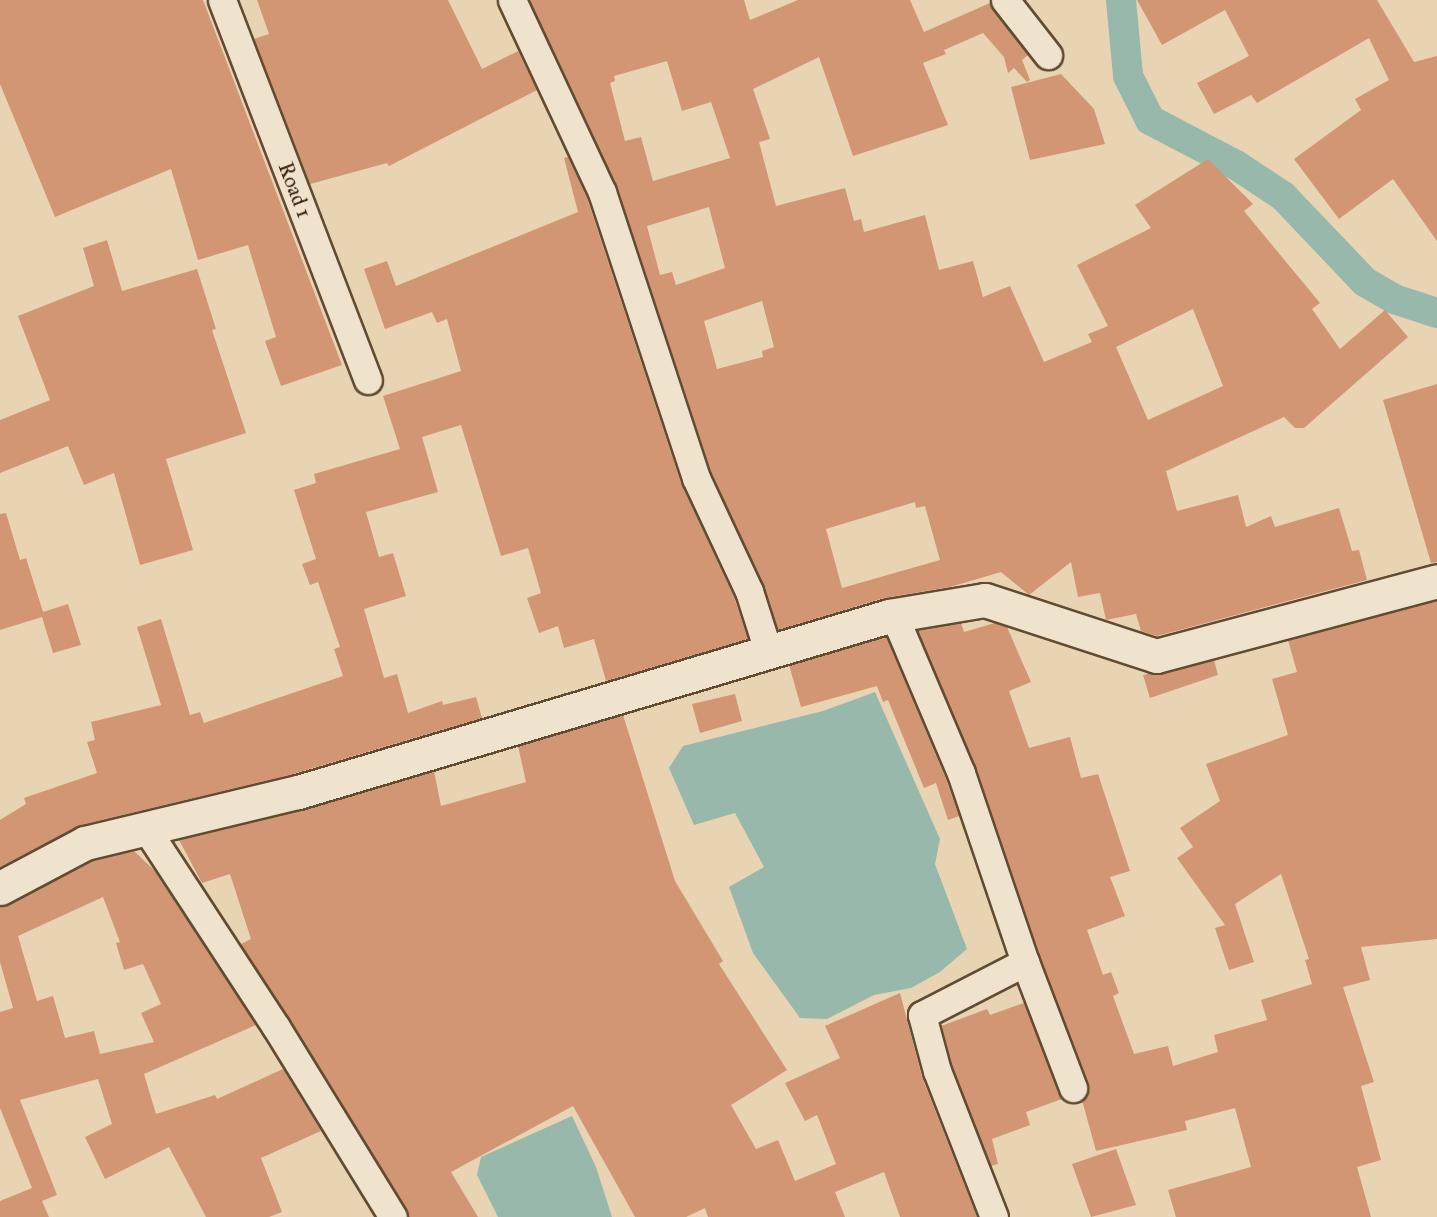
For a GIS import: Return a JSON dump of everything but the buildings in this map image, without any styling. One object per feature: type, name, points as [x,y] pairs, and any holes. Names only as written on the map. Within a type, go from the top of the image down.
[{"type":"street","name":"Road 1","points":[[222,0],[368,380]]},
{"type":"street","points":[[512,0],[602,192],[696,478],[749,591],[769,654]]},
{"type":"street","points":[[1005,0],[1048,55]]},
{"type":"street","points":[[0,888],[85,843],[298,792],[769,654],[889,616],[985,600],[1156,656],[1437,581]]},
{"type":"street","points":[[889,616],[899,627],[961,773],[1025,962],[1073,1088]]},
{"type":"street","points":[[147,830],[276,1027],[393,1217]]},
{"type":"street","points":[[994,1217],[937,1071],[922,1014],[1025,962]]},
{"type":"shaded area","points":[[875,692],[940,839],[935,864],[967,949],[940,972],[911,988],[874,995],[827,1019],[800,1018],[753,953],[729,887],[764,867],[735,813],[694,825],[669,768],[683,746],[823,711]]},
{"type":"shaded area","points":[[572,1116],[596,1167],[612,1217],[498,1217],[477,1175],[481,1157]]},
{"type":"waterway","points":[[1121,0],[1128,76],[1150,120],[1236,165],[1283,196],[1365,282],[1394,299],[1437,313]]}]
